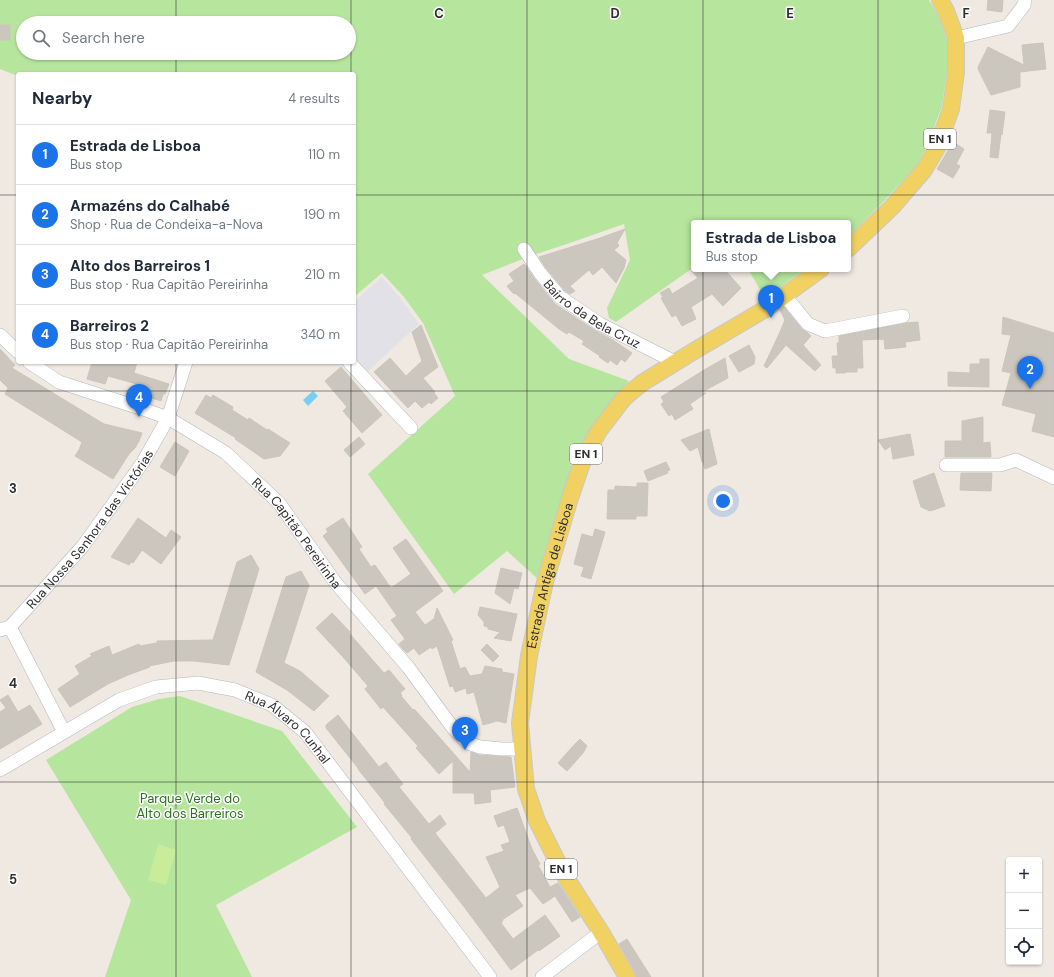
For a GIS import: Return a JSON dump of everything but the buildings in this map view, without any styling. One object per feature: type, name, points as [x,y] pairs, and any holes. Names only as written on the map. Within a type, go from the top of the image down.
[{"type":"main road","name":"EN 1","points":[[851,246],[892,207],[924,170],[936,148],[951,109],[956,72],[956,38],[946,11],[940,0]]},
{"type":"main road","name":"Estrada Antiga de Lisboa","points":[[627,977],[601,932],[563,874],[537,821],[526,789],[520,723],[531,642],[551,559],[582,463],[598,432],[624,398],[642,383],[675,362],[767,308],[817,272]]},
{"type":"street","points":[[956,38],[1008,26],[1024,5],[1025,0]]},
{"type":"street","name":"Bairro da Bela Cruz","points":[[524,249],[540,273],[560,297],[600,324],[675,362]]},
{"type":"street","points":[[785,296],[808,324],[825,331],[903,316]]},
{"type":"street","points":[[0,335],[16,350]]},
{"type":"street","name":"Rua Capitão Pereirinha","points":[[32,364],[59,382],[168,418],[226,453],[279,503],[334,582],[408,668],[453,728],[468,743],[480,747],[522,749]]},
{"type":"street","name":"Rua Nossa Senhora das Victórias","points":[[5,628],[83,546],[143,462],[168,418],[185,364]]},
{"type":"street","points":[[351,364],[411,428]]},
{"type":"street","points":[[946,466],[1000,465],[1016,460],[1054,478]]},
{"type":"street","points":[[5,628],[64,732]]},
{"type":"street","name":"Rua Álvaro Cunhal","points":[[0,770],[119,700],[156,686],[198,683],[235,690],[272,705],[305,732],[490,977]]},
{"type":"street","points":[[542,977],[601,932]]},
{"type":"shaded area","points":[[382,277],[401,299],[419,324],[368,371],[362,370],[356,363],[356,300]]},
{"type":"green space","points":[[0,0],[929,0],[938,15],[947,40],[947,71],[942,106],[928,144],[917,165],[851,234],[851,220],[691,220],[691,269],[616,322],[609,318],[607,308],[630,260],[624,224],[533,255],[482,275],[569,359],[629,381],[592,427],[575,460],[544,556],[539,580],[507,551],[454,594],[368,474],[455,396],[423,323],[404,297],[382,273],[356,295],[356,72],[16,72],[16,75],[0,69]]},
{"type":"green space","points":[[750,272],[801,272],[765,298]]},
{"type":"green space","name":"Parque Verde do Alto dos Barreiros","points":[[180,696],[282,731],[357,827],[216,905],[252,977],[105,977],[131,900],[46,760],[132,707],[159,699]]},
{"type":"green space","points":[[158,844],[176,850],[166,885],[148,880]]},
{"type":"water","points":[[313,391],[318,396],[308,406],[303,400]]},
{"type":"place","name":"Estrada de Lisboa","points":[[771,318]]},
{"type":"place","name":"Armazéns do Calhabé","points":[[1030,389]]},
{"type":"place","name":"Barreiros 2","points":[[139,417]]},
{"type":"place","name":"Alto dos Barreiros 1","points":[[465,750]]}]
